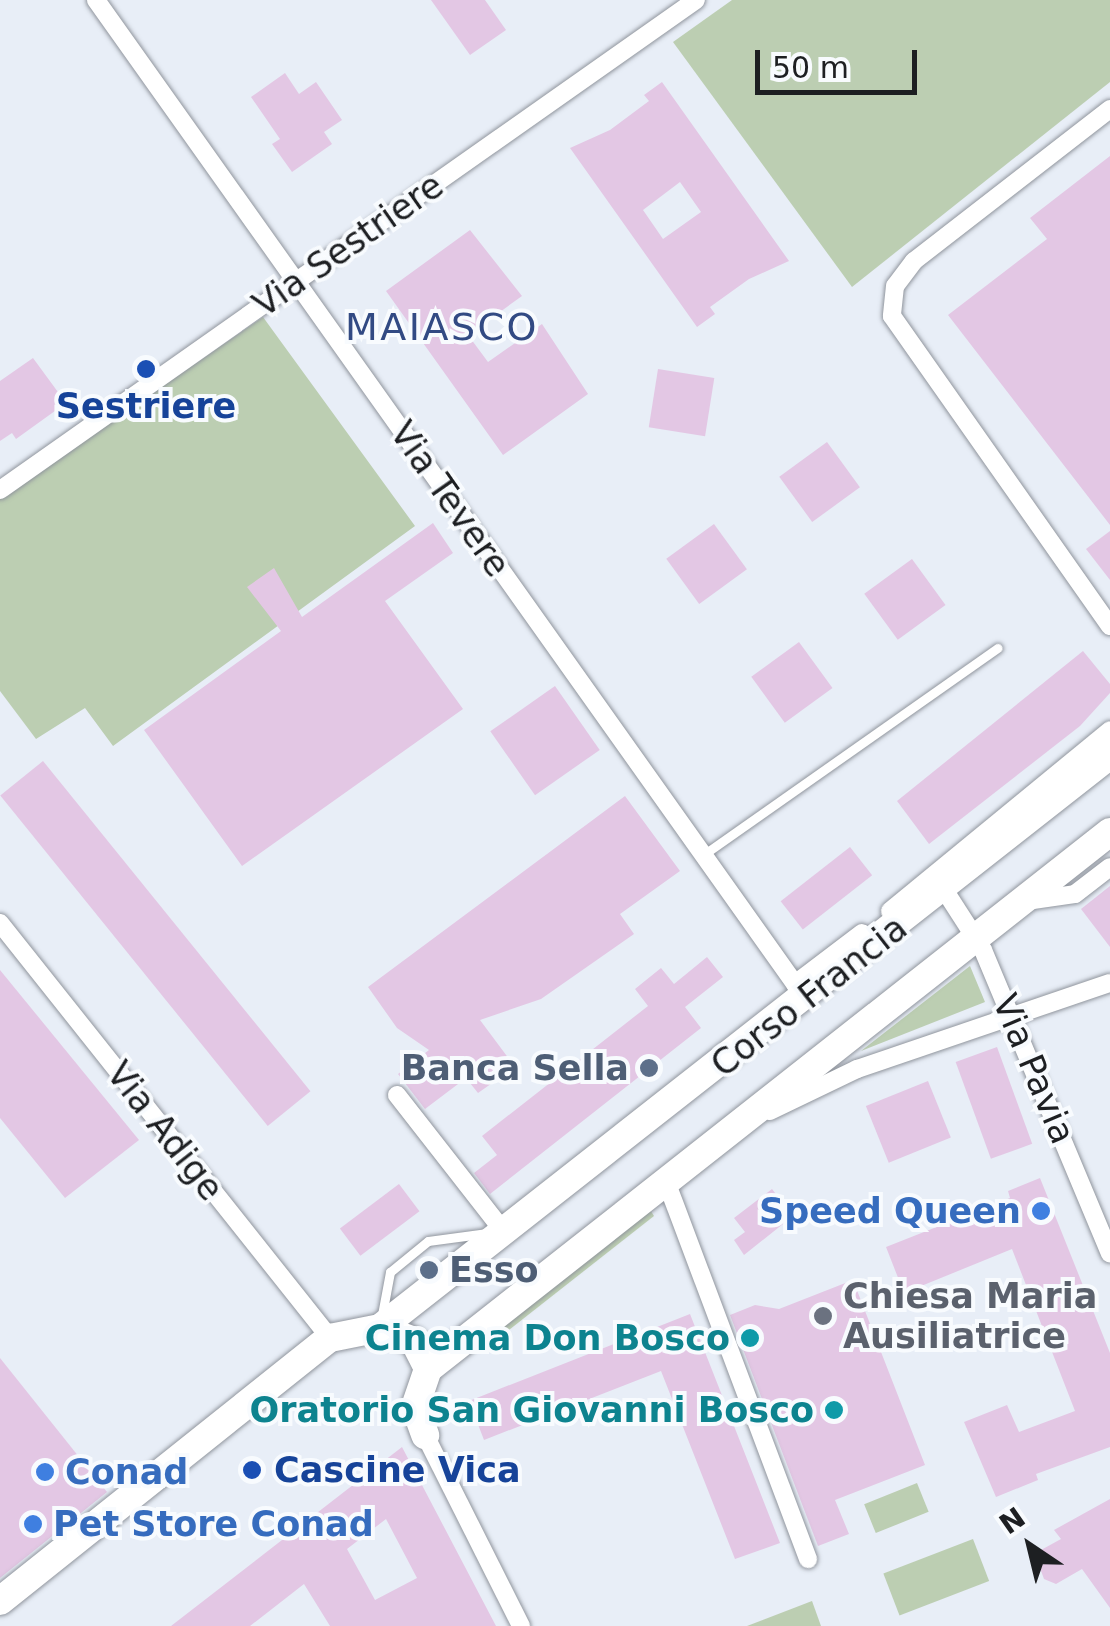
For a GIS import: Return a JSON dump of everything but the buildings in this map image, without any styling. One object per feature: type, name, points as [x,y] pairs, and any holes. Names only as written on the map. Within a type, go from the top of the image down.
[{"type":"main road","name":"Corso Francia","points":[[380,1328],[505,1232],[800,991],[945,890],[1110,756]]},
{"type":"main road","name":"Corso Francia","points":[[428,1370],[722,1134],[1110,832]]},
{"type":"main road","points":[[0,1601],[330,1338],[380,1328],[414,1342],[428,1370],[414,1407],[425,1435]]},
{"type":"street","name":"Via Tevere","points":[[96,0],[800,991]]},
{"type":"street","name":"Via Sestriere","points":[[0,490],[696,0]]},
{"type":"street","points":[[1110,109],[914,261],[895,286],[892,316],[1110,626]]},
{"type":"street","name":"Corso Francia","points":[[800,991],[1110,730]]},
{"type":"street","points":[[1020,902],[1075,894],[1110,867]]},
{"type":"street","name":"Via Pavia","points":[[945,890],[976,937],[1011,1012],[1110,1253]]},
{"type":"street","name":"Via Adige","points":[[0,923],[330,1338]]},
{"type":"street","points":[[722,1134],[858,1069],[1011,1012],[1110,982]]},
{"type":"street","points":[[841,1045],[858,1069]]},
{"type":"street","points":[[397,1095],[505,1232]]},
{"type":"street","points":[[666,1181],[808,1560]]},
{"type":"street","points":[[425,1435],[521,1626]]},
{"type":"lane","points":[[703,855],[998,648]]},
{"type":"lane","points":[[380,1328],[390,1272],[428,1241],[453,1233],[505,1232]]},
{"type":"green space","points":[[732,0],[1110,0],[1110,82],[852,287],[673,42]]},
{"type":"green space","points":[[263,317],[415,526],[113,746],[85,708],[36,739],[0,691],[0,499]]},
{"type":"green space","points":[[970,966],[985,1002],[861,1051]]},
{"type":"green space","points":[[647,1205],[654,1216],[486,1348],[479,1340]]},
{"type":"green space","points":[[917,1483],[929,1512],[876,1533],[864,1504]]},
{"type":"green space","points":[[973,1539],[989,1581],[900,1615],[883,1573]]},
{"type":"green space","points":[[812,1601],[821,1626],[747,1626]]},
{"type":"place","name":"Sestriere","points":[[146,369]]},
{"type":"place","name":"Banca Sella","points":[[649,1068]]},
{"type":"place","name":"Speed Queen","points":[[1041,1211]]},
{"type":"place","name":"Esso","points":[[429,1270]]},
{"type":"place","name":"Chiesa Maria Ausiliatrice","points":[[823,1316]]},
{"type":"place","name":"Cinema Don Bosco","points":[[750,1338]]},
{"type":"place","name":"Oratorio San Giovanni Bosco","points":[[834,1410]]},
{"type":"place","name":"Cascine Vica","points":[[252,1470]]},
{"type":"place","name":"Conad","points":[[45,1472]]},
{"type":"place","name":"Pet Store Conad","points":[[33,1524]]},
{"type":"district","name":"MAIASCO","points":[[442,328]]}]
